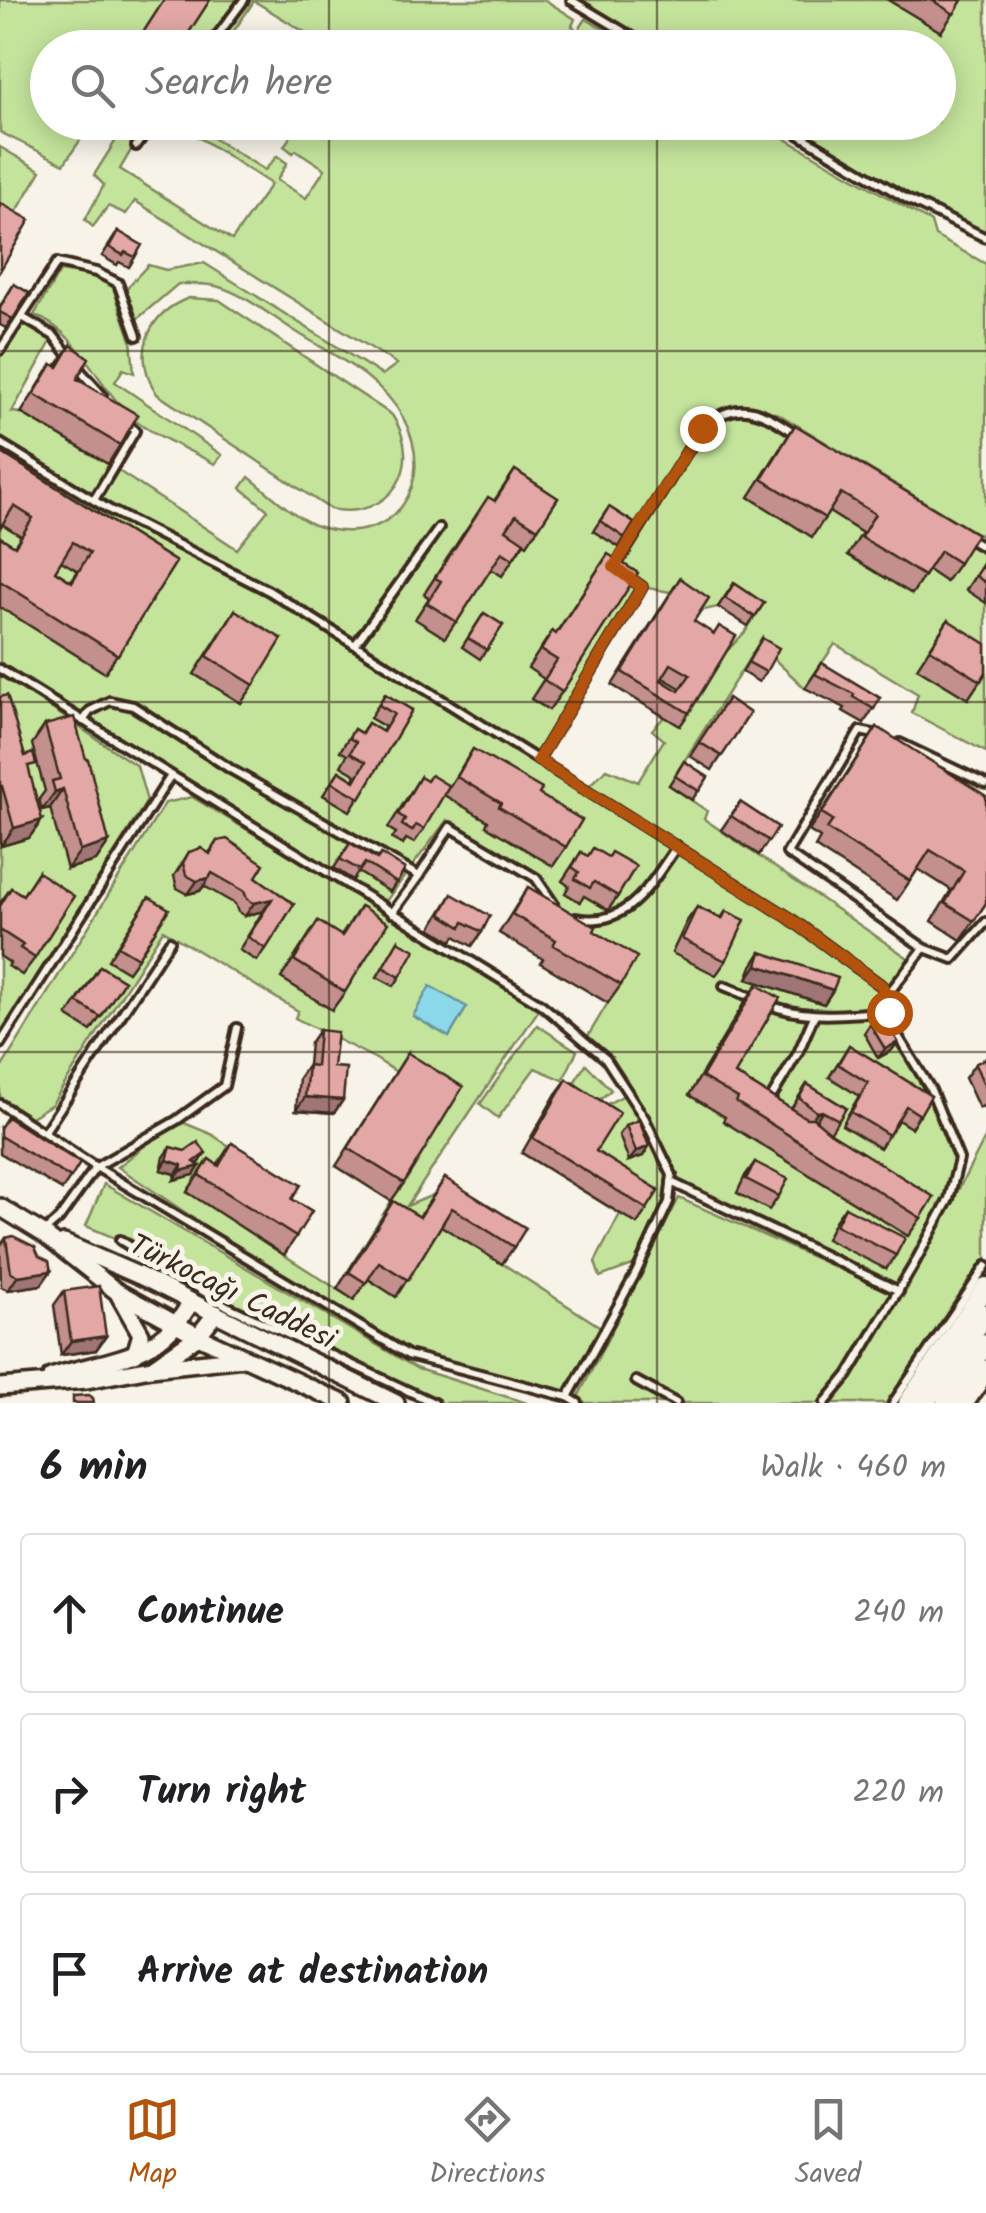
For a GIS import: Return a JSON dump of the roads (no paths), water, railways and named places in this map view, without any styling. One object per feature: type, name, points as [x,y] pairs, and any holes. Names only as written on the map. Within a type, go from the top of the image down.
[{"type":"main road","name":"Türkocağı Caddesi","points":[[6,1211],[42,1233],[216,1313],[396,1403]]},
{"type":"main road","name":"Türkocağı Caddesi","points":[[42,1233],[116,1291],[198,1336],[344,1403]]},
{"type":"main road","points":[[908,1403],[986,1287]]},
{"type":"main road","points":[[116,1291],[140,1334],[135,1354]]},
{"type":"main road","points":[[0,1388],[135,1354],[178,1325],[191,1302]]},
{"type":"main road","points":[[151,1368],[198,1336],[216,1313]]},
{"type":"main road","points":[[925,1403],[986,1314]]},
{"type":"main road","points":[[946,1403],[986,1343]]},
{"type":"main road","points":[[33,1382],[87,1380],[151,1368],[250,1358]]},
{"type":"main road","points":[[964,1403],[986,1370]]},
{"type":"lane","points":[[222,30],[244,0]]},
{"type":"lane","points":[[571,0],[621,30]]},
{"type":"lane","points":[[136,146],[140,140]]},
{"type":"lane","points":[[808,140],[907,199],[986,238]]},
{"type":"lane","points":[[0,350],[57,262],[96,272],[118,283],[136,336]]},
{"type":"lane","points":[[22,318],[54,336],[110,404]]},
{"type":"lane","points":[[538,760],[642,587],[614,567],[702,428],[740,407],[772,418],[802,438]]},
{"type":"lane","points":[[94,500],[135,431],[123,418]]},
{"type":"lane","points":[[0,443],[94,500],[269,591],[788,917],[882,986],[893,1028],[931,1090],[959,1159],[949,1198],[899,1291],[848,1376],[825,1403]]},
{"type":"lane","points":[[355,645],[440,528]]},
{"type":"lane","points":[[955,531],[986,549]]},
{"type":"lane","points":[[0,669],[542,1005],[606,1058],[645,1119],[672,1175],[669,1202],[636,1273],[568,1397]]},
{"type":"lane","points":[[83,721],[90,711],[110,701],[133,706],[232,770],[419,876]]},
{"type":"lane","points":[[986,784],[888,737],[860,731],[787,853],[924,948],[952,958],[986,922]]},
{"type":"lane","points":[[0,1044],[170,777]]},
{"type":"lane","points":[[392,913],[450,827],[536,878],[552,902],[576,918],[595,922],[619,916],[642,896],[677,846]]},
{"type":"lane","points":[[46,1131],[170,941]]},
{"type":"lane","points":[[885,998],[924,948]]},
{"type":"lane","points":[[724,986],[786,1012],[814,1016],[889,1012]]},
{"type":"lane","points":[[763,1110],[798,1053],[814,1016]]},
{"type":"lane","points":[[42,1233],[59,1220],[96,1167],[177,1120],[224,1086],[237,1028]]},
{"type":"lane","points":[[0,1104],[96,1167],[408,1355],[568,1397],[578,1403]]},
{"type":"lane","points":[[671,1182],[899,1291]]},
{"type":"lane","points":[[0,1193],[6,1211]]},
{"type":"lane","points":[[926,1204],[942,1212]]},
{"type":"lane","points":[[120,1240],[227,1306],[434,1403]]},
{"type":"lane","points":[[893,1403],[986,1266]]},
{"type":"lane","points":[[636,1381],[676,1403]]},
{"type":"water","points":[[430,986],[467,1007],[449,1037],[413,1016]]}]
